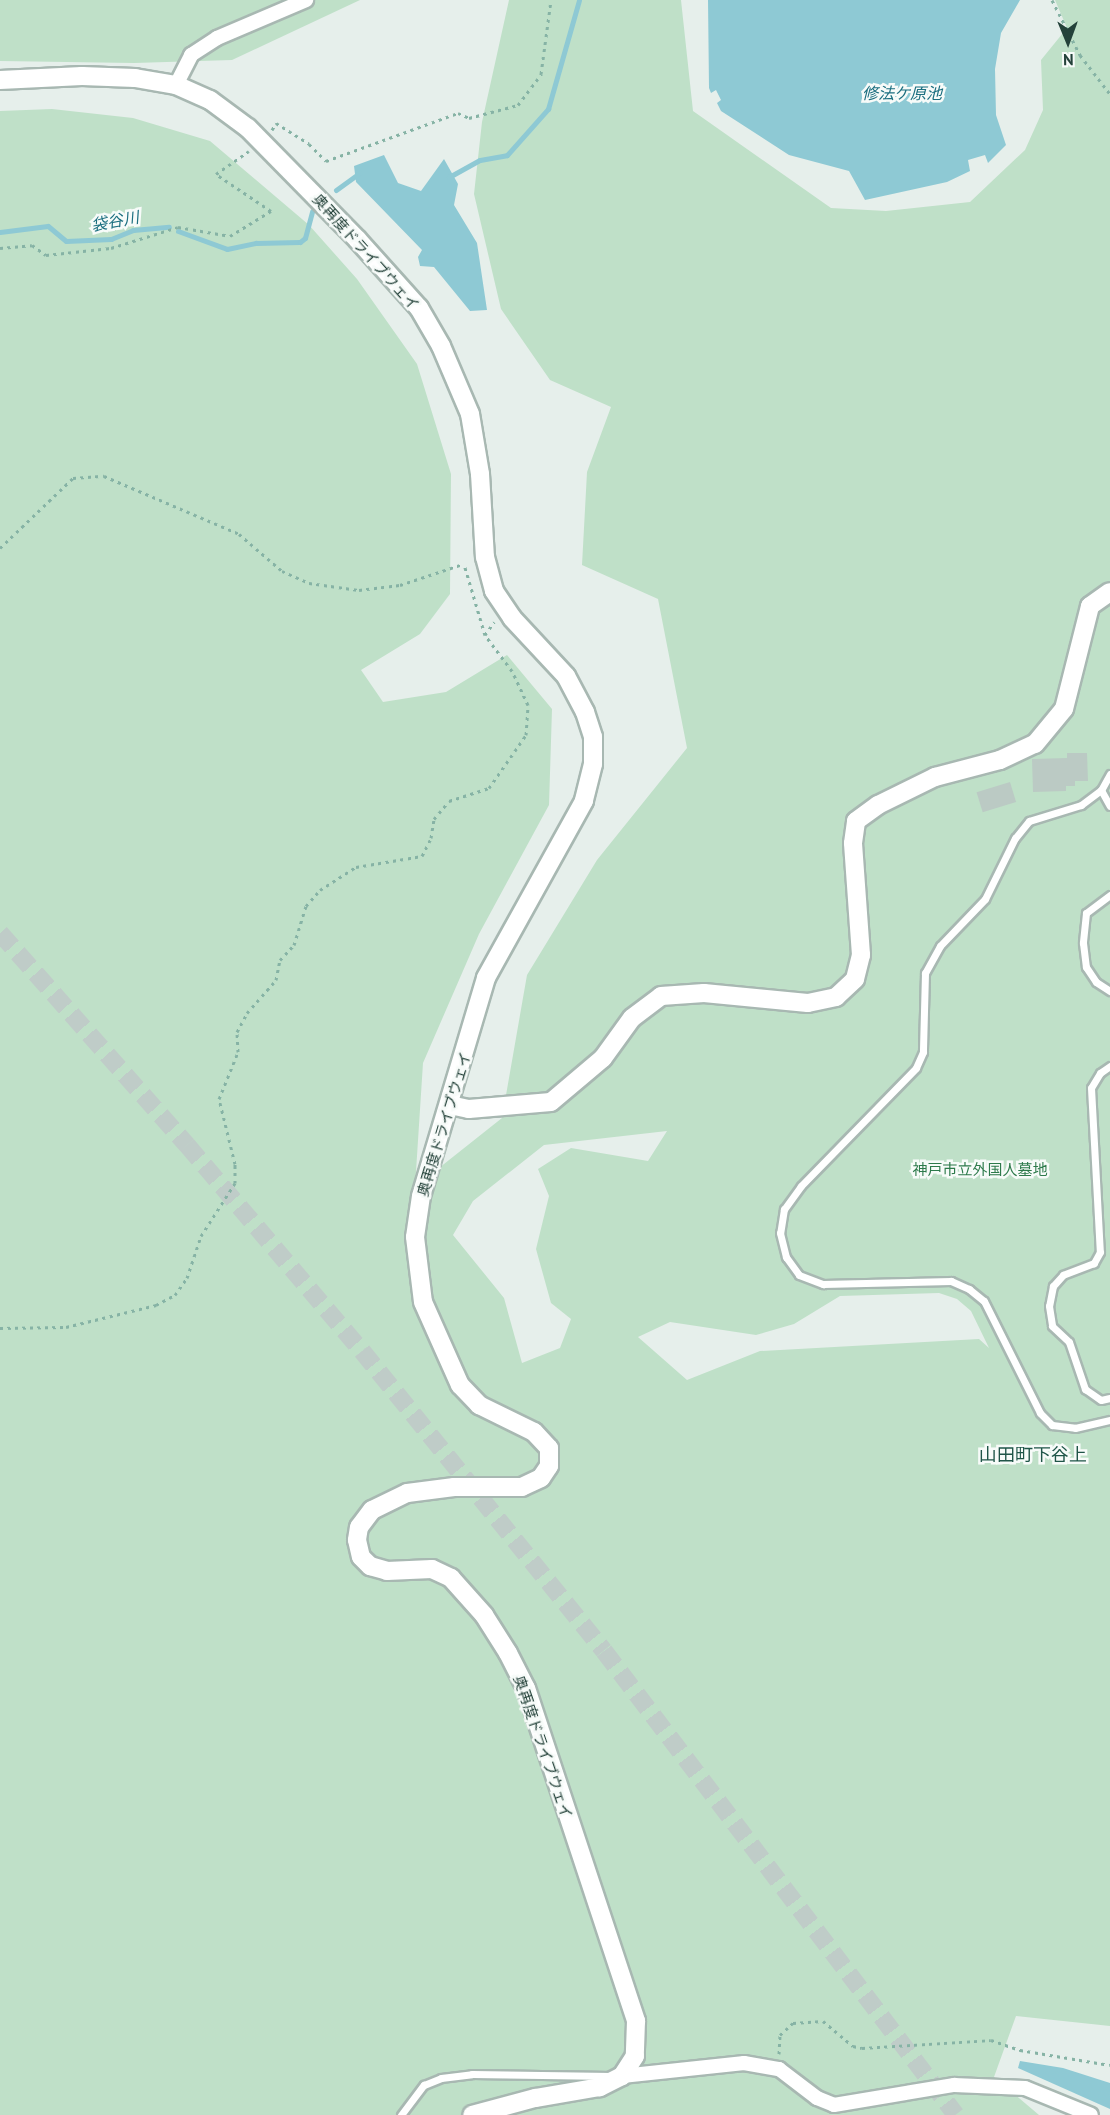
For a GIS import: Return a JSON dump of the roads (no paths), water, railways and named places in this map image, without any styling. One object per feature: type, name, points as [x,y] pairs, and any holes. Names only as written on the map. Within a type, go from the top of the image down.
[{"type":"street","points":[[176,85],[191,55],[217,38],[306,0]]},
{"type":"street","name":"奥再度ドライブウェイ","points":[[0,80],[82,76],[135,78],[176,85],[210,100],[248,128],[419,308],[441,346],[470,414],[480,474],[485,557],[494,591],[512,618],[566,676],[585,712],[593,737],[593,764],[584,801],[563,845],[486,978],[421,1196],[415,1237],[423,1302],[460,1385],[479,1405],[534,1432],[549,1448],[549,1466],[541,1478],[522,1487],[454,1487],[407,1492],[372,1510],[359,1527],[357,1540],[361,1557],[370,1566],[387,1571],[432,1569],[451,1578],[484,1615],[526,1688],[636,2021],[635,2056],[622,2076]]},
{"type":"street","points":[[450,1105],[469,1109],[551,1102],[603,1058],[632,1018],[661,996],[704,993],[808,1003],[836,997],[855,979],[861,955],[853,843],[856,821],[878,805],[935,777],[1000,760],[1035,744],[1064,709],[1090,606],[1110,592]]},
{"type":"street","points":[[472,2115],[535,2098],[600,2087],[622,2076],[744,2063],[779,2069],[817,2098],[834,2104],[954,2085],[1025,2088],[1091,2115]]},
{"type":"lane","points":[[1110,774],[1101,790],[1081,805],[1029,821],[1015,838],[985,899],[940,946],[925,973],[923,1052],[916,1068],[801,1186],[784,1209],[780,1233],[786,1257],[799,1275],[823,1284],[951,1281],[969,1289],[984,1300],[1040,1413],[1052,1425],[1075,1428],[1110,1420]]},
{"type":"lane","points":[[1101,790],[1110,806]]},
{"type":"lane","points":[[1110,895],[1086,913],[1083,943],[1086,967],[1096,982],[1110,991]]},
{"type":"lane","points":[[1110,1066],[1100,1073],[1091,1088],[1100,1252],[1094,1263],[1063,1275],[1053,1286],[1048,1306],[1052,1326],[1069,1342],[1085,1389],[1101,1400],[1110,1398]]},
{"type":"lane","points":[[400,2115],[424,2085],[441,2078],[472,2074],[622,2076]]},
{"type":"water","name":"修法ケ原池","points":[[708,0],[1020,0],[1001,33],[995,69],[996,115],[1006,145],[988,163],[985,155],[968,160],[970,171],[947,182],[865,200],[849,171],[789,155],[721,111],[717,103],[721,100],[716,90],[711,93],[709,88]]},
{"type":"water","points":[[384,155],[398,183],[421,191],[444,159],[458,184],[454,205],[477,243],[487,310],[470,311],[434,267],[420,266],[418,257],[422,250],[356,182],[354,166]]},
{"type":"water","points":[[1020,2061],[1063,2068],[1110,2083],[1110,2109],[1018,2068]]},
{"type":"waterway","points":[[449,177],[480,160],[507,155],[548,109],[579,0]]},
{"type":"waterway","points":[[336,190],[359,173]]},
{"type":"waterway","points":[[178,231],[227,249],[256,243],[300,242],[305,238],[312,211]]},
{"type":"waterway","name":"袋谷川","points":[[0,232],[48,226],[66,241],[111,239],[133,230],[169,227]]},
{"type":"tunnel","points":[[0,933],[187,1145],[362,1351],[604,1651],[956,2115]]},
{"type":"district","name":"山田町下谷上","points":[[1033,1455]]},
{"type":"park label","name":"神戸市立外国人墓地","points":[[980,1170]]}]
